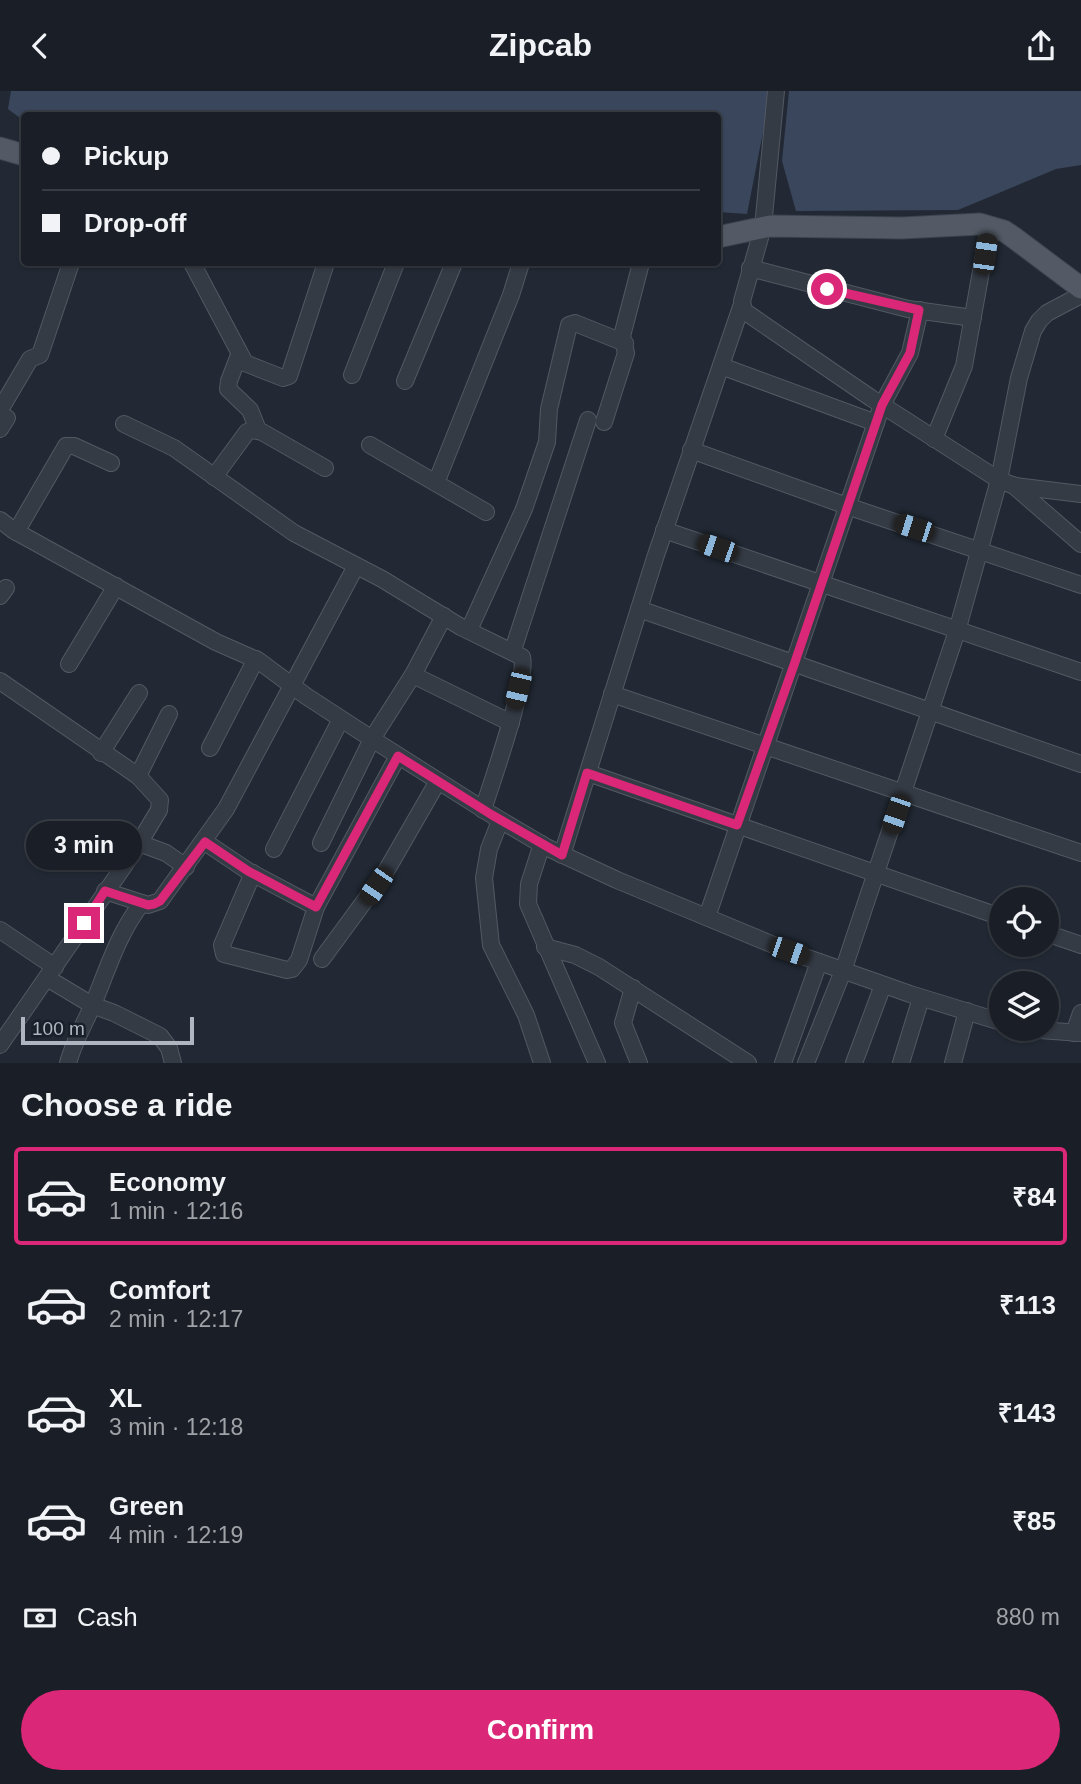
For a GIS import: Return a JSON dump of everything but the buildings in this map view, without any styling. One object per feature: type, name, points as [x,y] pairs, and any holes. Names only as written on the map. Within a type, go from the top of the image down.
[{"type":"main road","points":[[0,148],[21,154]]},
{"type":"main road","points":[[721,236],[763,227],[793,225],[872,228],[980,224],[1013,237],[1081,288]]},
{"type":"street","points":[[562,855],[664,530],[741,307],[763,227],[776,91]]},
{"type":"street","points":[[934,439],[964,366],[989,227]]},
{"type":"street","points":[[2,419],[30,359],[40,355],[70,266]]},
{"type":"street","points":[[194,266],[239,355],[249,366],[283,378],[289,376],[325,266]]},
{"type":"street","points":[[352,375],[395,266]]},
{"type":"street","points":[[405,381],[453,266]]},
{"type":"street","points":[[436,483],[520,266]]},
{"type":"street","points":[[513,650],[596,421],[626,353],[623,330],[640,266]]},
{"type":"street","points":[[750,268],[856,296],[919,310],[973,318]]},
{"type":"street","points":[[806,1063],[843,971],[957,631],[980,549],[1006,483],[1019,378],[1033,331],[1048,313],[1081,295]]},
{"type":"street","points":[[741,307],[882,405],[1006,483],[1081,544]]},
{"type":"street","points":[[707,917],[882,405],[910,353],[919,310]]},
{"type":"street","points":[[469,631],[524,509],[547,442],[549,409],[569,325],[575,323],[625,343]]},
{"type":"street","points":[[239,355],[228,389],[250,410],[258,431]]},
{"type":"street","points":[[721,366],[876,423]]},
{"type":"street","points":[[124,424],[165,443],[276,522],[469,631],[522,656],[511,723],[483,810]]},
{"type":"street","points":[[214,477],[247,432],[258,431],[325,468]]},
{"type":"street","points":[[370,445],[486,512]]},
{"type":"street","points":[[16,532],[66,446],[74,446],[111,463]]},
{"type":"street","points":[[691,450],[1081,585]]},
{"type":"street","points":[[1006,483],[1081,494]]},
{"type":"street","points":[[0,520],[16,532],[216,642],[256,659],[398,756],[500,821],[562,855],[819,962],[921,998],[989,1017]]},
{"type":"street","points":[[664,530],[1081,672]]},
{"type":"street","points":[[105,891],[142,903],[154,904],[160,901],[205,842],[226,809],[356,566]]},
{"type":"street","points":[[69,664],[116,586]]},
{"type":"street","points":[[639,609],[1081,764]]},
{"type":"street","points":[[321,842],[372,739],[413,675],[444,617]]},
{"type":"street","points":[[210,748],[256,659]]},
{"type":"street","points":[[413,675],[511,723]]},
{"type":"street","points":[[0,681],[138,776],[160,800],[159,810],[139,843],[0,1045]]},
{"type":"street","points":[[101,753],[139,693]]},
{"type":"street","points":[[612,694],[1081,853]]},
{"type":"street","points":[[138,776],[169,714]]},
{"type":"street","points":[[274,849],[341,719]]},
{"type":"street","points":[[253,873],[222,945],[224,954],[292,969],[299,960],[316,907],[398,756]]},
{"type":"street","points":[[587,773],[989,913]]},
{"type":"street","points":[[323,959],[385,873],[438,781]]},
{"type":"street","points":[[500,821],[489,849],[484,878],[491,945],[526,1015],[542,1063]]},
{"type":"street","points":[[205,842],[253,873],[316,907]]},
{"type":"street","points":[[139,843],[166,853],[186,867]]},
{"type":"street","points":[[542,844],[529,884],[528,904],[597,1063]]},
{"type":"street","points":[[68,1063],[76,1037],[121,936],[130,917],[142,903]]},
{"type":"street","points":[[0,930],[92,1005],[160,1036],[169,1048],[173,1063]]},
{"type":"street","points":[[1059,937],[1081,945]]},
{"type":"street","points":[[545,947],[575,955],[599,967],[748,1063]]},
{"type":"street","points":[[783,1063],[819,962]]},
{"type":"street","points":[[854,1063],[883,985]]},
{"type":"street","points":[[633,988],[623,1023],[639,1063]]},
{"type":"street","points":[[901,1063],[921,998]]},
{"type":"street","points":[[953,1063],[967,1011]]},
{"type":"street","points":[[1059,1032],[1077,1033],[1081,1013]]},
{"type":"water","points":[[11,91],[771,91],[747,214],[721,212],[721,112],[21,112],[21,119],[8,109]]},
{"type":"water","points":[[789,91],[1081,91],[1081,165],[1056,169],[958,210],[796,211],[782,161]]},
{"type":"route","points":[[84,923],[105,891],[148,905],[160,901],[205,842],[248,871],[316,907],[398,756],[562,855],[587,773],[737,825],[882,405],[907,363],[919,310],[827,289]]}]
